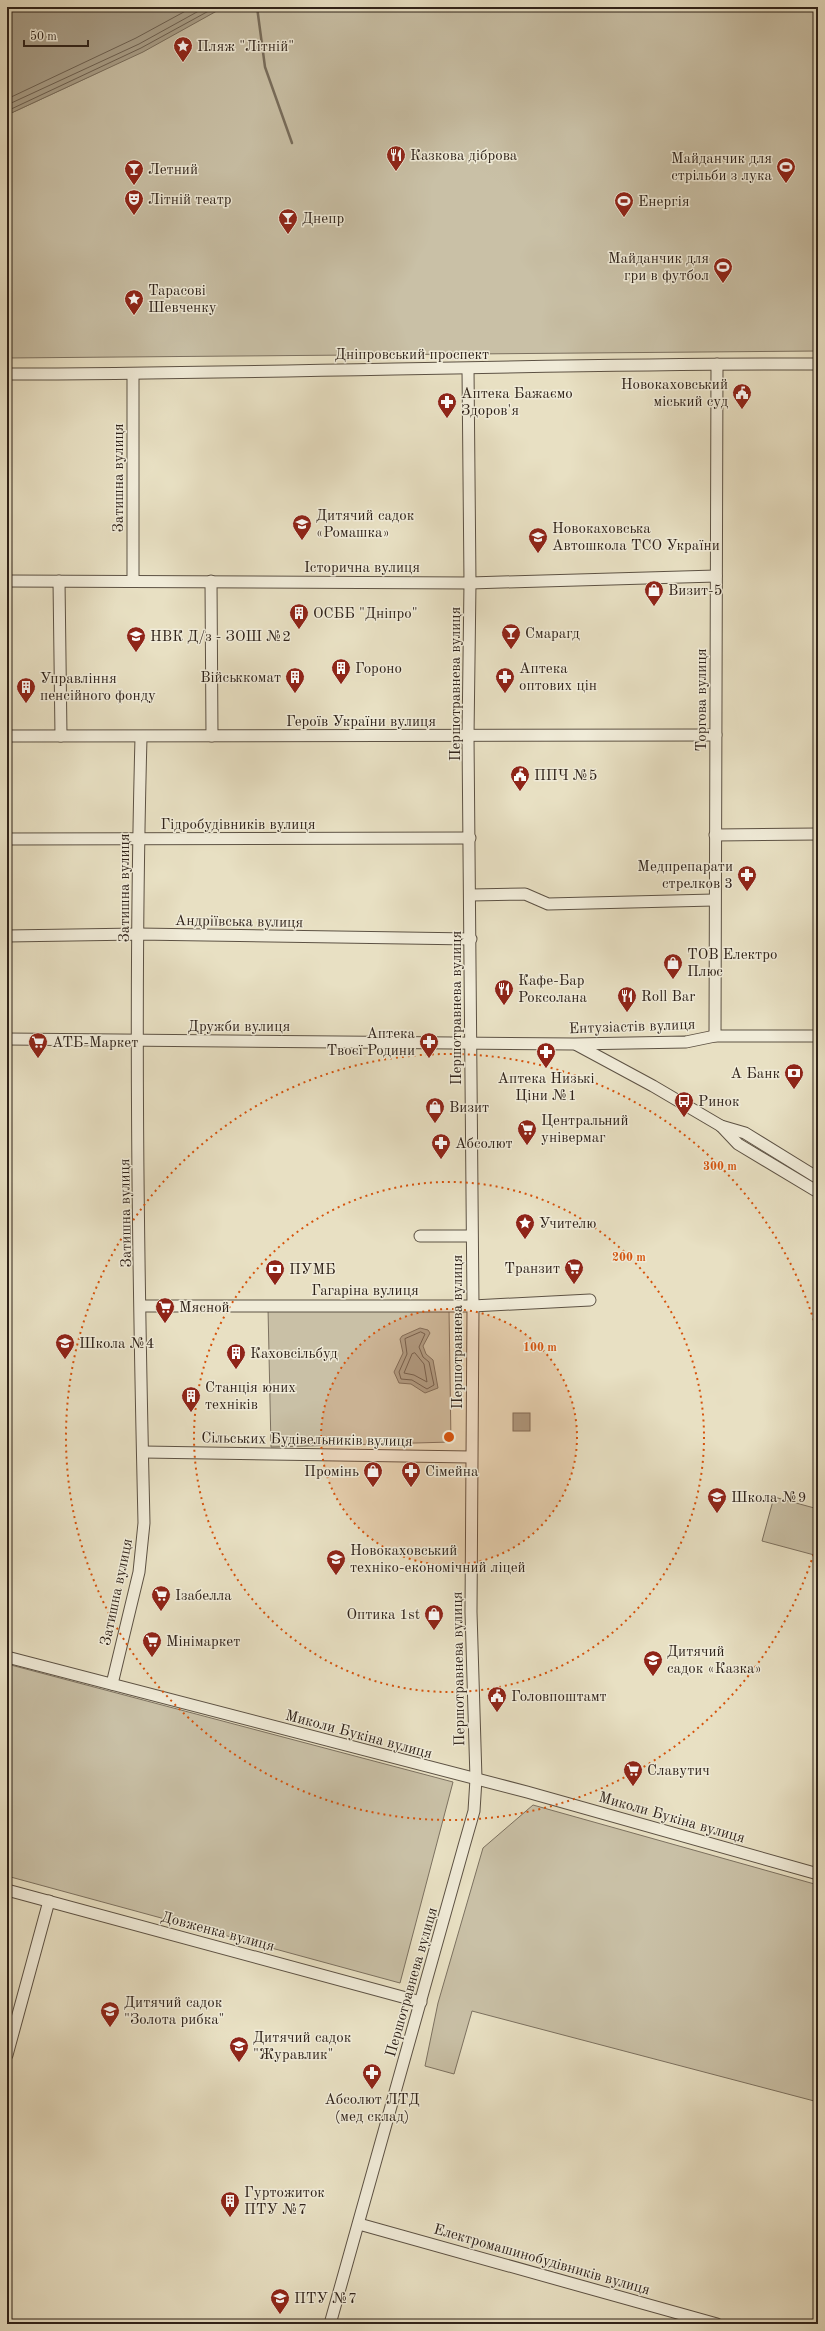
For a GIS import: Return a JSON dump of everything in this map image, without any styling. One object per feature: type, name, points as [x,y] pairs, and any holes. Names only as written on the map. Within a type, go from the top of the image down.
[{"type":"street","name":"Торгова вулиця","points":[[715,1036],[714,900],[717,364]]},
{"type":"street","name":"Дніпровський проспект","points":[[7,374],[133,374],[294,370],[818,364]]},
{"type":"street","name":"Першотравнева вулиця","points":[[330,2324],[474,1811],[476,1779],[471,1612],[471,1457],[474,1306],[471,1236],[471,894],[468,736],[470,583],[468,369]]},
{"type":"street","name":"Затишна вулиця","points":[[133,374],[133,581]]},
{"type":"street","name":"Історична вулиця","points":[[7,581],[470,583],[716,576]]},
{"type":"street","points":[[59,581],[61,736]]},
{"type":"street","points":[[211,581],[212,736]]},
{"type":"street","name":"Героїв України вулиця","points":[[7,736],[141,738],[212,736],[716,735]]},
{"type":"street","name":"Затишна вулиця","points":[[112,1684],[139,1572],[144,1523],[138,1041],[138,839],[141,738]]},
{"type":"street","points":[[715,835],[818,834]]},
{"type":"street","name":"Гідробудівників вулиця","points":[[7,839],[470,838]]},
{"type":"street","points":[[471,894],[525,894],[548,904],[714,900]]},
{"type":"street","name":"Андріївська вулиця","points":[[7,936],[138,934],[471,939]]},
{"type":"street","name":"Ентузіастів вулиця","points":[[471,1042],[574,1044],[686,1042],[715,1036],[818,1036]]},
{"type":"street","name":"Дружби вулиця","points":[[7,1039],[471,1042]]},
{"type":"street","points":[[574,1044],[653,1086],[721,1126],[745,1133],[818,1178]]},
{"type":"street","points":[[721,1126],[738,1144],[818,1192]]},
{"type":"street","points":[[420,1236],[471,1236]]},
{"type":"street","name":"Гагаріна вулиця","points":[[141,1306],[474,1306],[590,1300]]},
{"type":"street","name":"Сільських Будівельників вулиця","points":[[143,1452],[471,1457]]},
{"type":"street","name":"Миколи Букіна вулиця","points":[[7,1657],[476,1779],[818,1874]]},
{"type":"street","name":"Довженка вулиця","points":[[7,1890],[421,2002]]},
{"type":"street","points":[[7,2055],[49,1901]]},
{"type":"street","name":"Електромашинобудівників вулиця","points":[[359,2224],[717,2324]]},
{"type":"shaded area","points":[[224,7],[818,7],[818,351],[7,358],[7,115],[95,74]]},
{"type":"shaded area","points":[[268,1308],[449,1309],[451,1442],[271,1447]]},
{"type":"shaded area","points":[[774,1497],[818,1509],[818,1556],[762,1541]]},
{"type":"shaded area","points":[[7,1664],[453,1782],[400,1983],[7,1876]]},
{"type":"shaded area","points":[[533,1805],[818,1885],[818,2102],[472,2011],[454,2074],[425,2066],[438,2003],[483,1848]]},
{"type":"water","points":[[7,7],[224,7],[143,52],[7,115]]},
{"type":"water","points":[[420,1328],[428,1330],[430,1333],[423,1346],[426,1354],[433,1360],[438,1388],[425,1393],[411,1384],[399,1383],[394,1372],[403,1353],[400,1339],[402,1336]]},
{"type":"water","points":[[513,1413],[530,1413],[530,1431],[513,1431]]},
{"type":"waterway","points":[[257,7],[265,67],[292,143]]},
{"type":"place","name":"Пляж \"Літній\"","points":[[183,63]]},
{"type":"place","name":"Казкова дiброва","points":[[396,172]]},
{"type":"place","name":"Майданчик для стрільби з лука","points":[[786,184]]},
{"type":"place","name":"Летний","points":[[134,186]]},
{"type":"place","name":"Літній театр","points":[[134,216]]},
{"type":"place","name":"Енергія","points":[[624,218]]},
{"type":"place","name":"Днепр","points":[[288,235]]},
{"type":"place","name":"Майданчик для гри в футбол","points":[[723,284]]},
{"type":"place","name":"Тарасові Шевченку","points":[[134,316]]},
{"type":"place","name":"Новокаховський міський суд","points":[[742,410]]},
{"type":"place","name":"Аптека Бажаємо Здоров'я","points":[[447,419]]},
{"type":"place","name":"Дитячий садок «Ромашка»","points":[[302,541]]},
{"type":"place","name":"Новокаховська Автошкола ТСО України","points":[[538,554]]},
{"type":"place","name":"Визит-5","points":[[654,607]]},
{"type":"place","name":"ОСББ \"Днiпро\"","points":[[299,630]]},
{"type":"place","name":"Смарагд","points":[[511,650]]},
{"type":"place","name":"НВК Д/з - ЗОШ №2","points":[[136,653]]},
{"type":"place","name":"Гороно","points":[[341,685]]},
{"type":"place","name":"Військкомат","points":[[295,694]]},
{"type":"place","name":"Аптека оптових цін","points":[[505,694]]},
{"type":"place","name":"Управління пенсійного фонду","points":[[26,704]]},
{"type":"place","name":"ППЧ №5","points":[[520,792]]},
{"type":"place","name":"Медпрепарати стрелков 3","points":[[747,892]]},
{"type":"place","name":"ТОВ Електро Плюс","points":[[673,980]]},
{"type":"place","name":"Кафе-Бар Роксолана","points":[[504,1006]]},
{"type":"place","name":"Roll Bar","points":[[627,1013]]},
{"type":"place","name":"АТБ-Маркет","points":[[38,1059]]},
{"type":"place","name":"Аптека Твоєї Родини","points":[[429,1059]]},
{"type":"place","name":"Аптека Низькі Ціни №1","points":[[546,1069]]},
{"type":"place","name":"А Банк","points":[[794,1090]]},
{"type":"place","name":"Ринок","points":[[684,1118]]},
{"type":"place","name":"Визит","points":[[435,1124]]},
{"type":"place","name":"Центральний універмаг","points":[[527,1146]]},
{"type":"place","name":"Абсолют","points":[[441,1160]]},
{"type":"place","name":"Учителю","points":[[525,1240]]},
{"type":"place","name":"Транзит","points":[[574,1285]]},
{"type":"place","name":"ПУМБ","points":[[275,1286]]},
{"type":"place","name":"Мясной","points":[[165,1324]]},
{"type":"place","name":"Школа №4","points":[[65,1360]]},
{"type":"place","name":"Каховсільбуд","points":[[236,1370]]},
{"type":"place","name":"Станція юних техніків","points":[[191,1413]]},
{"type":"place","name":"Промiнь","points":[[373,1488]]},
{"type":"place","name":"Сімейна","points":[[411,1488]]},
{"type":"place","name":"Школа №9","points":[[717,1514]]},
{"type":"place","name":"Новокаховський техніко-економічний ліцей","points":[[336,1576]]},
{"type":"place","name":"Ізабелла","points":[[161,1612]]},
{"type":"place","name":"Оптика 1st","points":[[434,1631]]},
{"type":"place","name":"Мінімаркет","points":[[152,1658]]},
{"type":"place","name":"Дитячий садок «Казка»","points":[[653,1677]]},
{"type":"place","name":"Головпоштамт","points":[[497,1713]]},
{"type":"place","name":"Славутич","points":[[633,1787]]},
{"type":"place","name":"Дитячий садок \"Золота рибка\"","points":[[110,2028]]},
{"type":"place","name":"Дитячий садок \"Журавлик\"","points":[[239,2063]]},
{"type":"place","name":"Абсолют ЛТД (мед склад)","points":[[372,2090]]},
{"type":"place","name":"Гуртожиток ПТУ №7","points":[[230,2218]]},
{"type":"place","name":"ПТУ №7","points":[[280,2315]]}]
